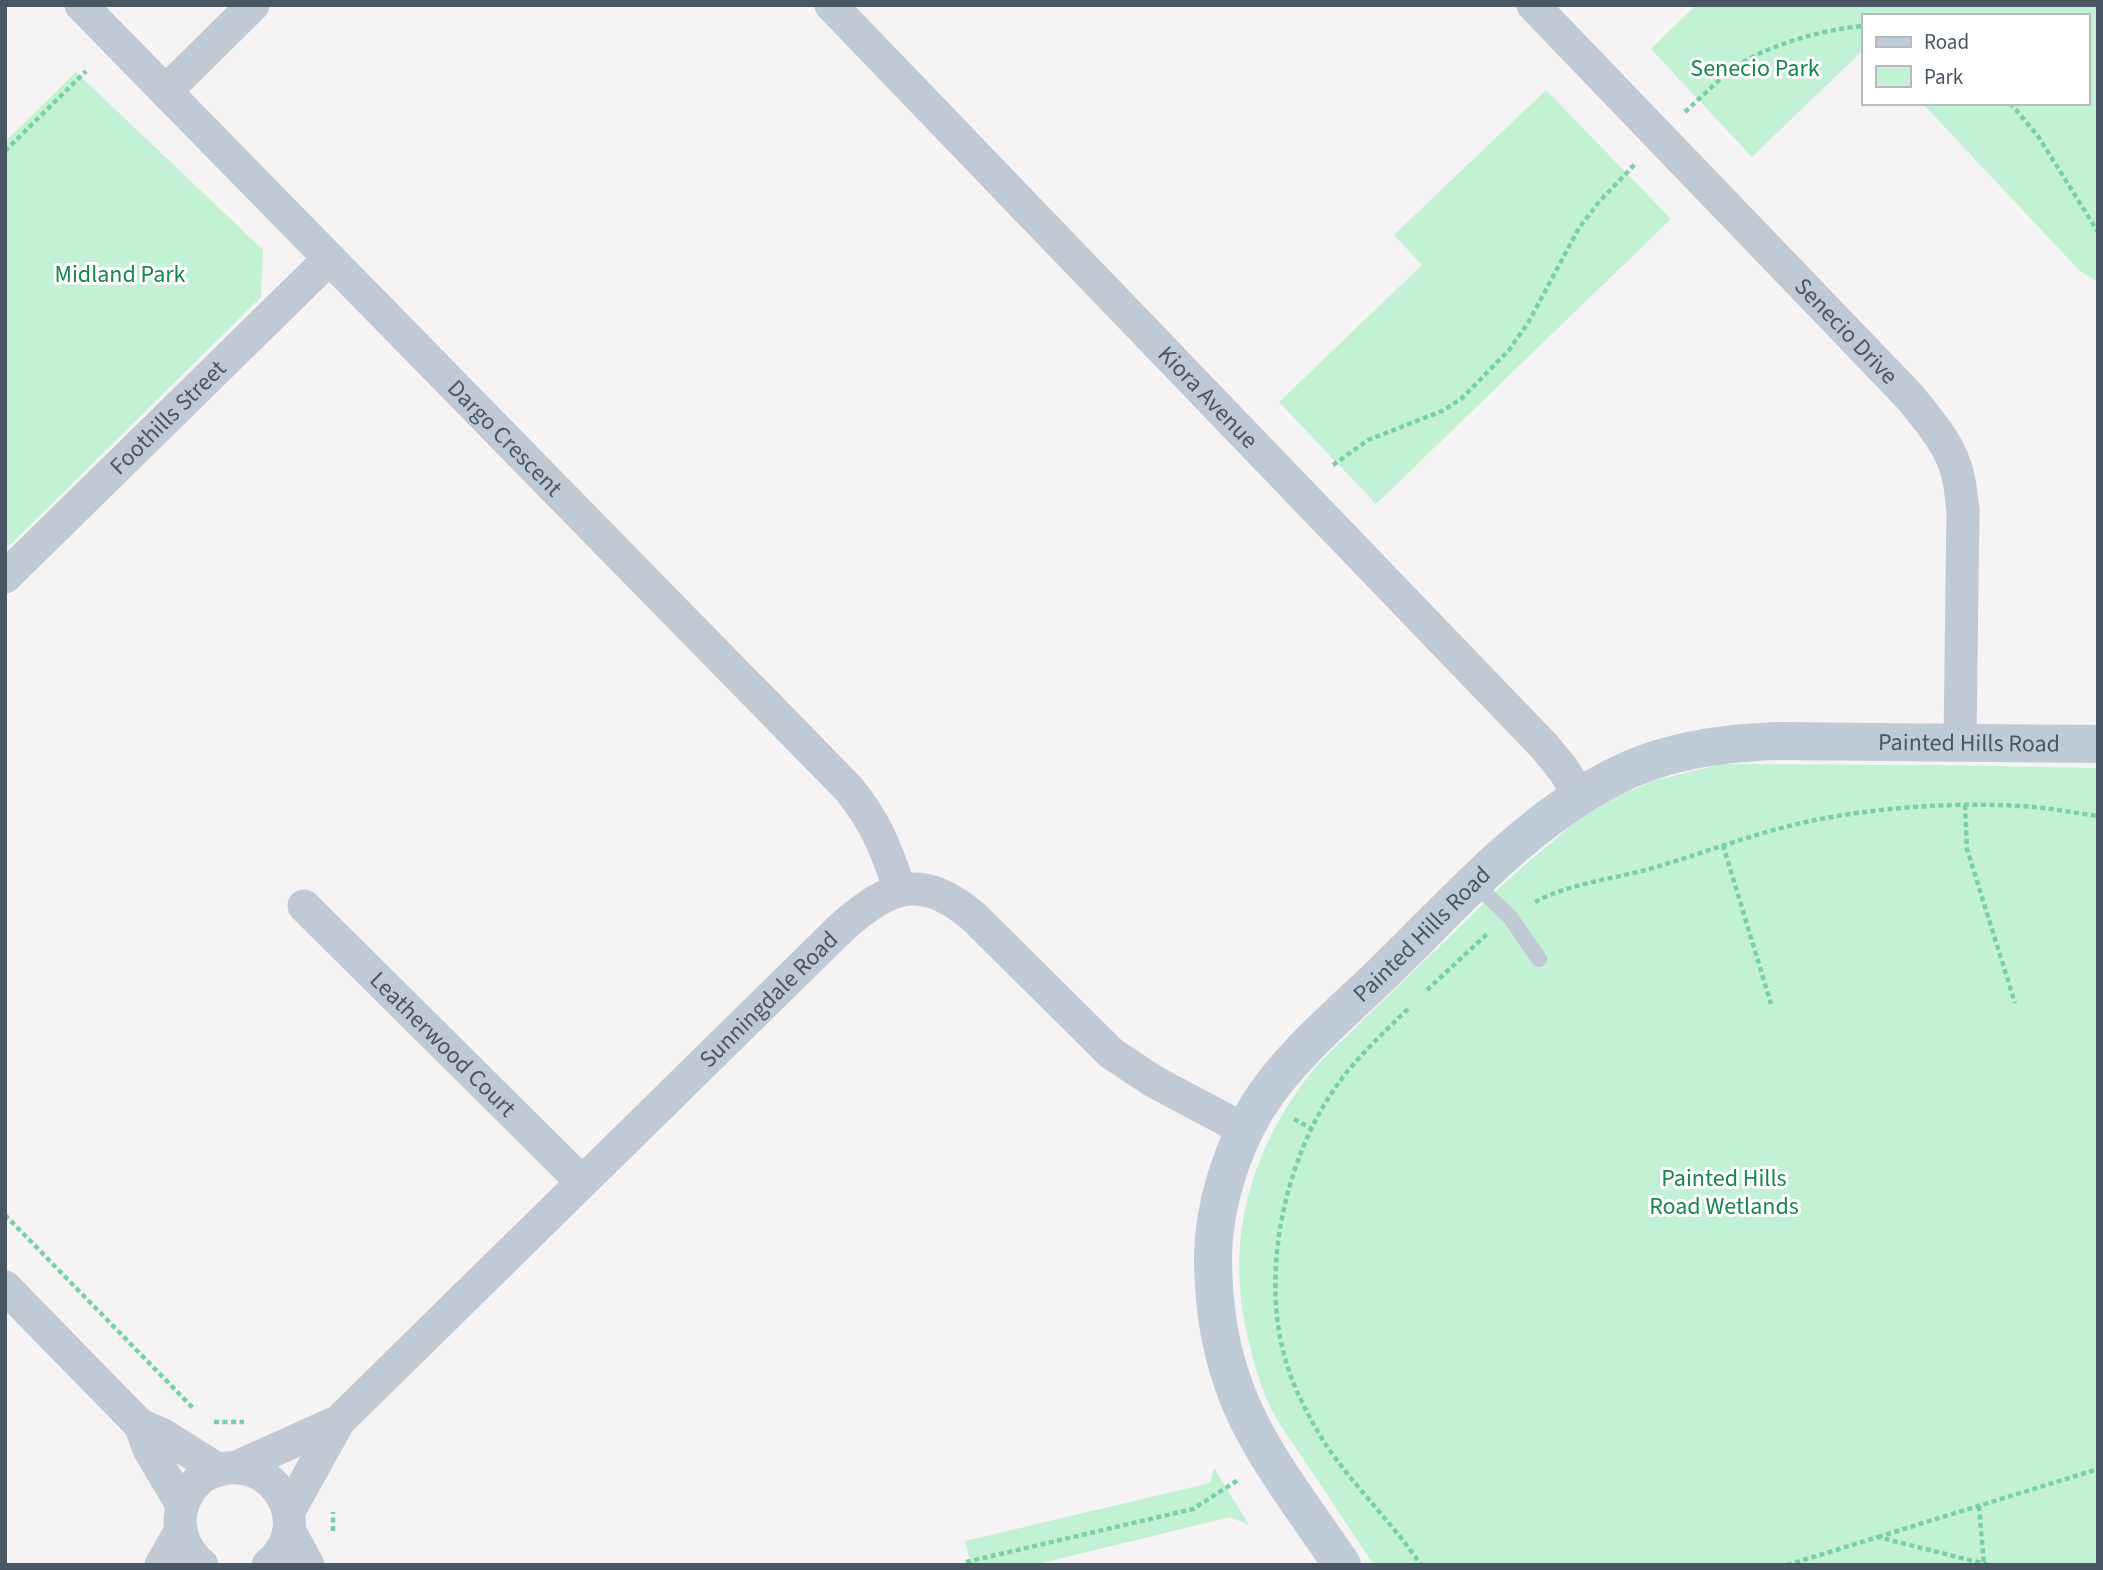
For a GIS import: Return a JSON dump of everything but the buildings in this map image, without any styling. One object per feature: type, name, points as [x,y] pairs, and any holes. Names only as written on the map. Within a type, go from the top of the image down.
[{"type":"street","name":"Dargo Crescent","points":[[81,5],[849,789],[868,812],[878,831],[900,890]]},
{"type":"street","points":[[166,91],[253,5]]},
{"type":"street","name":"Kiora Avenue","points":[[831,5],[1534,736],[1563,769],[1580,796]]},
{"type":"street","name":"Senecio Drive","points":[[1533,5],[1909,397],[1936,430],[1950,453],[1958,476],[1963,509],[1960,742]]},
{"type":"street","name":"Foothills Street","points":[[5,578],[329,259]]},
{"type":"street","name":"Painted Hills Road","points":[[1342,1565],[1250,1422],[1232,1383],[1220,1340],[1214,1295],[1213,1252],[1217,1219],[1228,1174],[1245,1130],[1277,1080],[1297,1056],[1475,884],[1549,817],[1611,778],[1646,762],[1728,743],[2098,744]]},
{"type":"street","name":"Sunningdale Road","points":[[268,1565],[284,1545],[289,1520],[339,1421],[841,928],[864,907],[879,898],[900,890],[933,891],[953,900],[974,917],[1111,1053],[1153,1081],[1245,1130]]},
{"type":"street","name":"Leatherwood Court","points":[[304,906],[582,1182]]},
{"type":"street","points":[[5,1287],[140,1425],[227,1468],[254,1470],[270,1480],[282,1494],[289,1520],[308,1565]]},
{"type":"street","name":"Sunningdale Road","points":[[181,1518],[190,1489],[202,1477],[339,1421]]},
{"type":"street","points":[[140,1425],[181,1518],[185,1545],[194,1559],[202,1565]]},
{"type":"street","points":[[161,1565],[181,1518]]},
{"type":"lane","points":[[1475,884],[1510,917],[1539,959]]},
{"type":"path","points":[[1333,465],[1368,440],[1442,411],[1472,388],[1509,350],[1528,323],[1579,228],[1599,202],[1718,80],[1741,63],[1793,41],[1838,28],[1862,26]]},
{"type":"path","points":[[5,151],[86,71]]},
{"type":"path","points":[[2012,105],[2038,136],[2098,232]]},
{"type":"path","points":[[1965,805],[1967,849],[2015,1003]]},
{"type":"path","points":[[1424,993],[1486,934],[1538,900],[1602,878],[1641,871],[1809,821],[1965,805],[2034,807],[2098,816]]},
{"type":"path","points":[[1723,845],[1771,1004]]},
{"type":"path","points":[[1414,1003],[1332,1091],[1312,1129],[1290,1182],[1280,1229],[1276,1280],[1282,1345],[1301,1401],[1315,1429],[1421,1565]]},
{"type":"path","points":[[5,1215],[201,1414]]},
{"type":"path","points":[[208,1422],[248,1422]]},
{"type":"path","points":[[966,1562],[1193,1509],[1271,1458]]},
{"type":"path","points":[[1787,1565],[2098,1469]]},
{"type":"path","points":[[333,1538],[334,1499]]},
{"type":"path","points":[[1878,1537],[1987,1564],[1979,1506]]},
{"type":"green space","name":"Senecio Park","points":[[1696,5],[2098,5],[2098,282],[2080,271],[1924,105],[2089,105],[2089,14],[1862,14],[1862,51],[1752,157],[1651,49]]},
{"type":"green space","name":"Midland Park","points":[[76,72],[263,250],[261,297],[5,550],[5,142]]},
{"type":"green space","points":[[1546,90],[1671,219],[1376,504],[1279,402],[1422,265],[1394,235]]},
{"type":"green space","name":"Painted Hills Road Wetlands","points":[[1722,764],[2098,768],[2098,1565],[1374,1565],[1270,1407],[1256,1370],[1243,1314],[1239,1275],[1241,1237],[1247,1200],[1258,1164],[1294,1095],[1319,1063],[1513,875],[1579,819],[1619,796],[1653,781]]},
{"type":"green space","points":[[1214,1468],[1249,1525],[1230,1517],[1034,1565],[971,1565],[965,1541],[1210,1483]]}]
